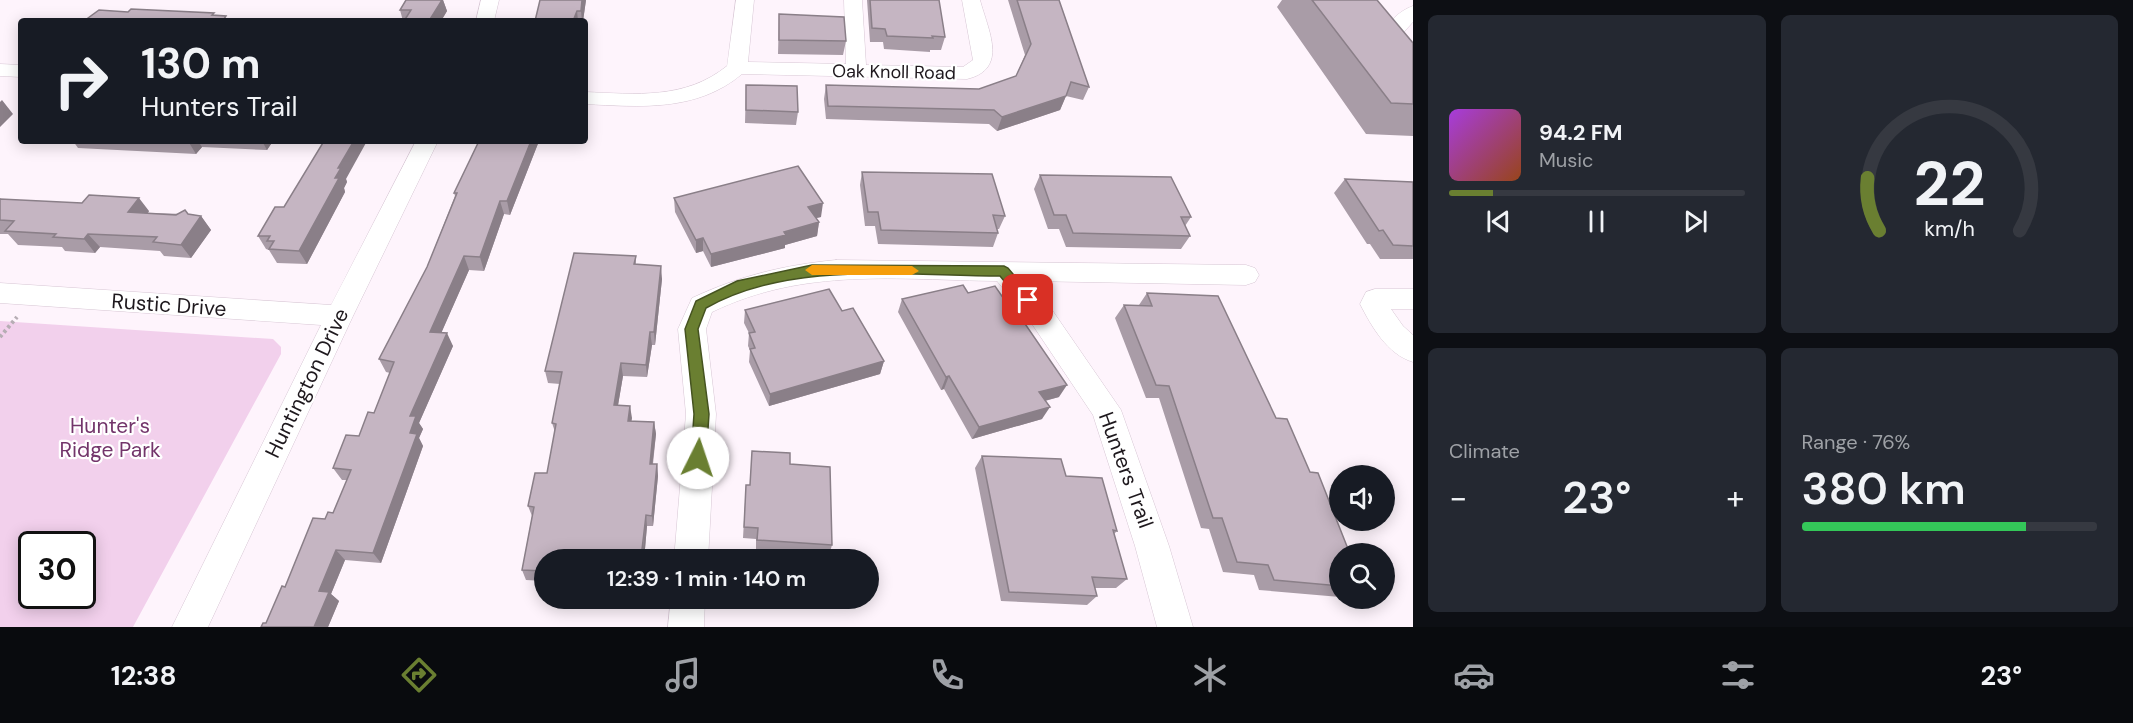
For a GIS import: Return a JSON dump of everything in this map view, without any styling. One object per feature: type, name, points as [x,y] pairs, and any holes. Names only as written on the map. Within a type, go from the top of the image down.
[{"type":"street","points":[[486,18],[490,0]]},
{"type":"street","points":[[588,98],[674,99],[703,91],[723,82],[737,68],[745,0]]},
{"type":"street","points":[[853,0],[856,71]]},
{"type":"street","name":"Oak Knoll Road","points":[[737,68],[967,73],[975,69],[984,56],[971,0]]},
{"type":"street","points":[[1413,12],[1393,30],[1391,36],[1413,62]]},
{"type":"street","points":[[0,70],[18,71]]},
{"type":"street","name":"Huntington Drive","points":[[190,627],[339,316],[425,144]]},
{"type":"street","points":[[692,549],[701,414],[692,329],[701,304],[737,286],[812,270],[1246,275]]},
{"type":"street","name":"Hunters Trail","points":[[1004,271],[1047,323],[1106,410],[1152,546],[1175,627]]},
{"type":"street","name":"Rustic Drive","points":[[0,293],[339,316]]},
{"type":"street","points":[[1413,299],[1375,299],[1373,304],[1393,334],[1413,351]]},
{"type":"street","points":[[686,627],[687,609]]},
{"type":"green space","name":"Hunter's Ridge Park","points":[[0,321],[273,339],[281,347],[281,354],[133,627],[0,627]]},
{"type":"building","points":[[406,0],[442,0],[431,18],[406,18],[411,10],[400,10]]},
{"type":"building","points":[[540,0],[582,0],[581,11],[577,11],[574,18],[536,18]]},
{"type":"building","points":[[870,0],[939,0],[945,37],[887,36],[885,29],[872,28]]},
{"type":"building","points":[[1017,0],[1059,0],[1089,87],[1071,82],[1066,96],[1002,117],[994,110],[828,106],[826,85],[979,89],[1016,76],[1031,44]]},
{"type":"building","points":[[1312,0],[1377,0],[1413,43],[1413,104],[1391,103]]},
{"type":"building","points":[[131,9],[214,13],[212,15],[226,16],[225,18],[88,18],[99,10],[128,12]]},
{"type":"building","points":[[779,14],[844,17],[846,41],[779,40]]},
{"type":"building","points":[[746,85],[797,86],[798,112],[746,110]]},
{"type":"building","points":[[322,144],[352,144],[338,168],[341,168],[335,178],[339,178],[299,251],[269,249],[274,241],[267,241],[270,236],[258,236],[275,207],[284,207]]},
{"type":"building","points":[[478,144],[530,144],[507,201],[500,201],[480,257],[464,256],[430,332],[447,333],[410,416],[416,416],[410,433],[417,434],[373,553],[336,550],[319,591],[329,592],[314,627],[261,627],[263,623],[266,623],[282,586],[285,587],[313,518],[325,519],[328,512],[333,513],[351,470],[333,468],[346,435],[359,436],[368,412],[374,413],[394,362],[379,359],[427,267],[457,193],[454,193]]},
{"type":"building","points":[[798,166],[823,203],[808,207],[819,222],[784,232],[786,235],[711,254],[703,238],[696,240],[674,198]]},
{"type":"building","points":[[862,172],[992,174],[1005,216],[993,215],[998,233],[881,230],[878,212],[868,212]]},
{"type":"building","points":[[1040,175],[1171,177],[1191,217],[1181,217],[1190,236],[1073,233],[1066,215],[1054,215]]},
{"type":"building","points":[[1345,179],[1413,182],[1413,246],[1393,245],[1383,230],[1379,231]]},
{"type":"building","points":[[89,195],[139,198],[128,212],[176,215],[185,210],[188,214],[201,216],[181,245],[153,242],[157,237],[88,234],[84,239],[53,237],[56,234],[5,231],[14,221],[0,220],[0,199],[82,203]]},
{"type":"building","points":[[574,253],[636,256],[634,264],[661,266],[654,332],[650,332],[646,365],[621,363],[614,405],[630,406],[628,421],[654,422],[650,464],[657,464],[652,516],[646,515],[642,549],[534,549],[534,571],[522,570],[534,507],[528,506],[535,473],[547,473],[556,424],[552,423],[562,372],[545,371]]},
{"type":"building","points":[[963,285],[968,293],[995,286],[1015,315],[1019,315],[1067,385],[1039,392],[1050,407],[979,427],[949,376],[946,377],[902,299]]},
{"type":"building","points":[[829,289],[842,311],[853,308],[884,361],[770,394],[750,349],[755,348],[749,333],[755,332],[745,310]]},
{"type":"building","points":[[1147,293],[1218,296],[1276,418],[1287,419],[1310,472],[1318,473],[1329,501],[1329,531],[1341,531],[1346,543],[1329,543],[1329,585],[1274,580],[1268,565],[1237,562],[1222,518],[1213,518],[1169,386],[1156,385],[1124,305],[1152,306]]},
{"type":"building","points":[[752,451],[790,453],[790,464],[830,467],[832,545],[757,540],[758,528],[744,527],[746,485],[750,485]]},
{"type":"building","points":[[982,456],[1061,459],[1066,476],[1102,478],[1117,531],[1113,530],[1127,579],[1092,577],[1097,596],[1009,592]]},
{"type":"slow traffic","points":[[812,270],[912,271]]},
{"type":"route","points":[[698,458],[701,414],[692,329],[694,317],[701,304],[715,296],[737,286],[812,270],[1004,271],[1028,300]]}]
